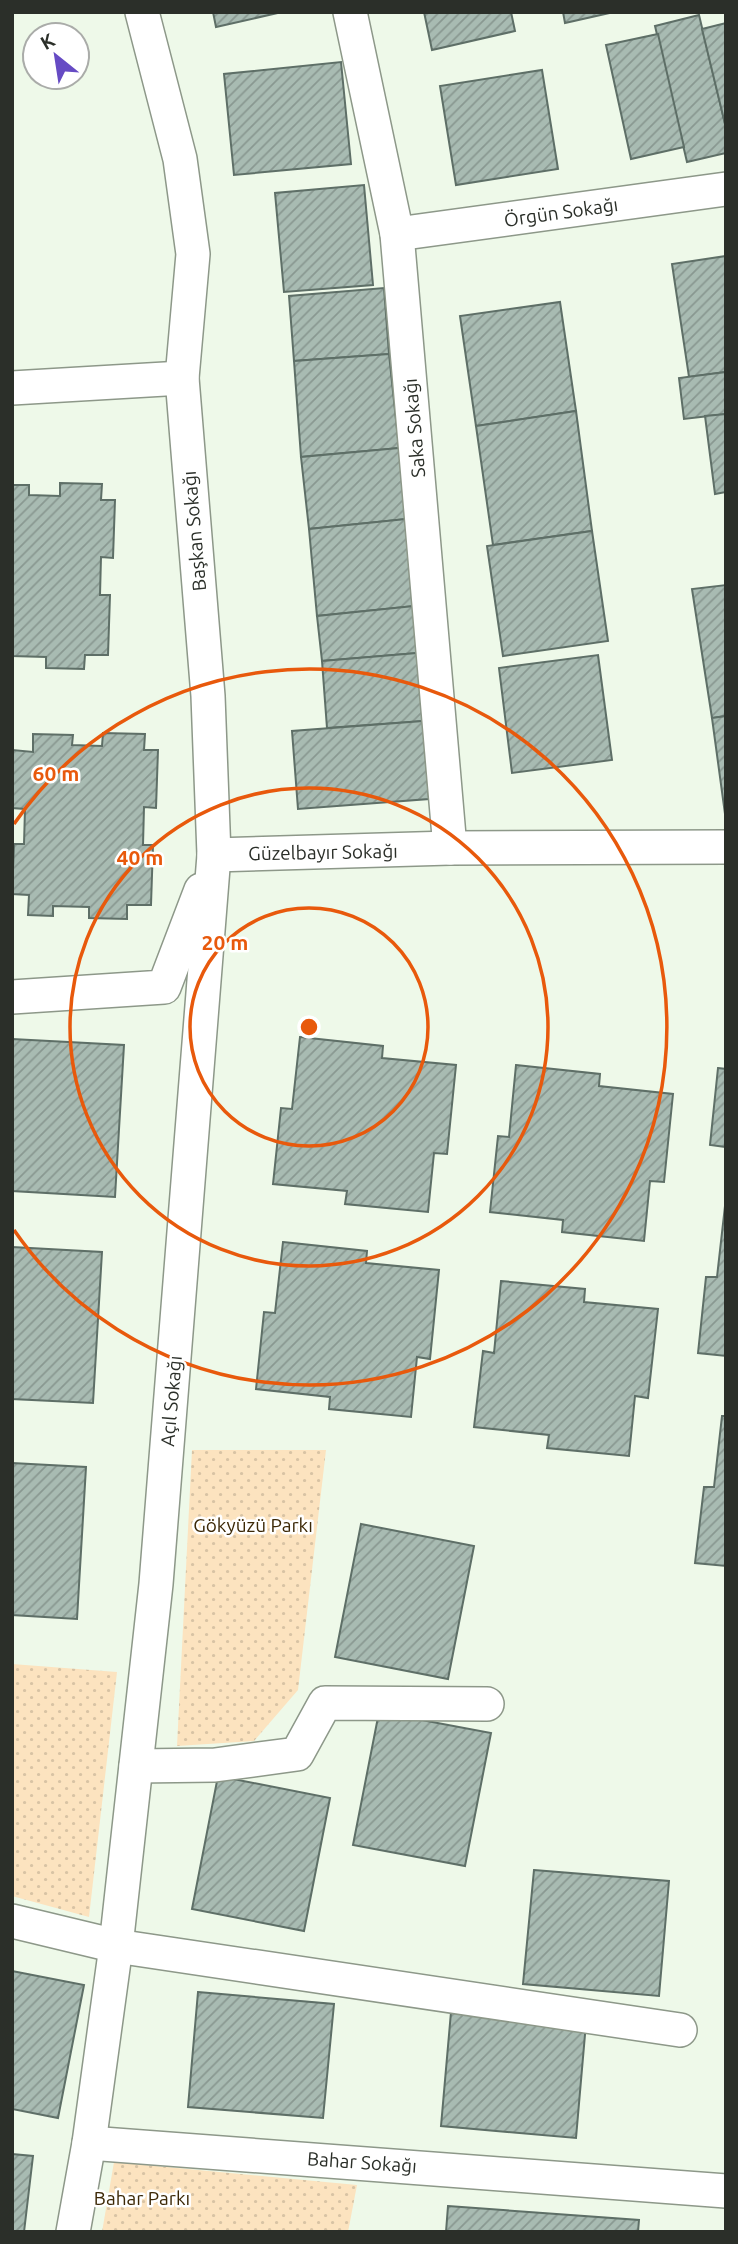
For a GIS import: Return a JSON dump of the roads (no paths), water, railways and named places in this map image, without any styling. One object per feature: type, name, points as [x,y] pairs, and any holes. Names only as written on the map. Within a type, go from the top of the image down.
[{"type":"street","name":"Başkan Sokağı","points":[[142,12],[180,159],[193,254],[182,378],[208,696],[214,855]]},
{"type":"street","name":"Saka Sokağı","points":[[350,12],[397,234],[450,848]]},
{"type":"street","name":"Örgün Sokağı","points":[[397,234],[726,189]]},
{"type":"street","points":[[12,388],[182,378]]},
{"type":"street","name":"Güzelbayır Sokağı","points":[[214,855],[450,848],[726,847]]},
{"type":"street","points":[[12,997],[164,987],[214,855]]},
{"type":"street","name":"Açıl Sokağı","points":[[89,2143],[116,1946],[156,1584],[214,855]]},
{"type":"street","points":[[136,1766],[215,1765],[297,1754],[325,1703],[487,1703]]},
{"type":"street","points":[[12,1921],[116,1946],[680,2030]]},
{"type":"street","points":[[73,2232],[89,2143]]},
{"type":"street","name":"Bahar Sokağı","points":[[89,2143],[726,2191]]},
{"type":"park label","name":"Gökyüzü Parkı","points":[[253,1525]]},
{"type":"park label","name":"Bahar Parkı","points":[[142,2198]]}]
